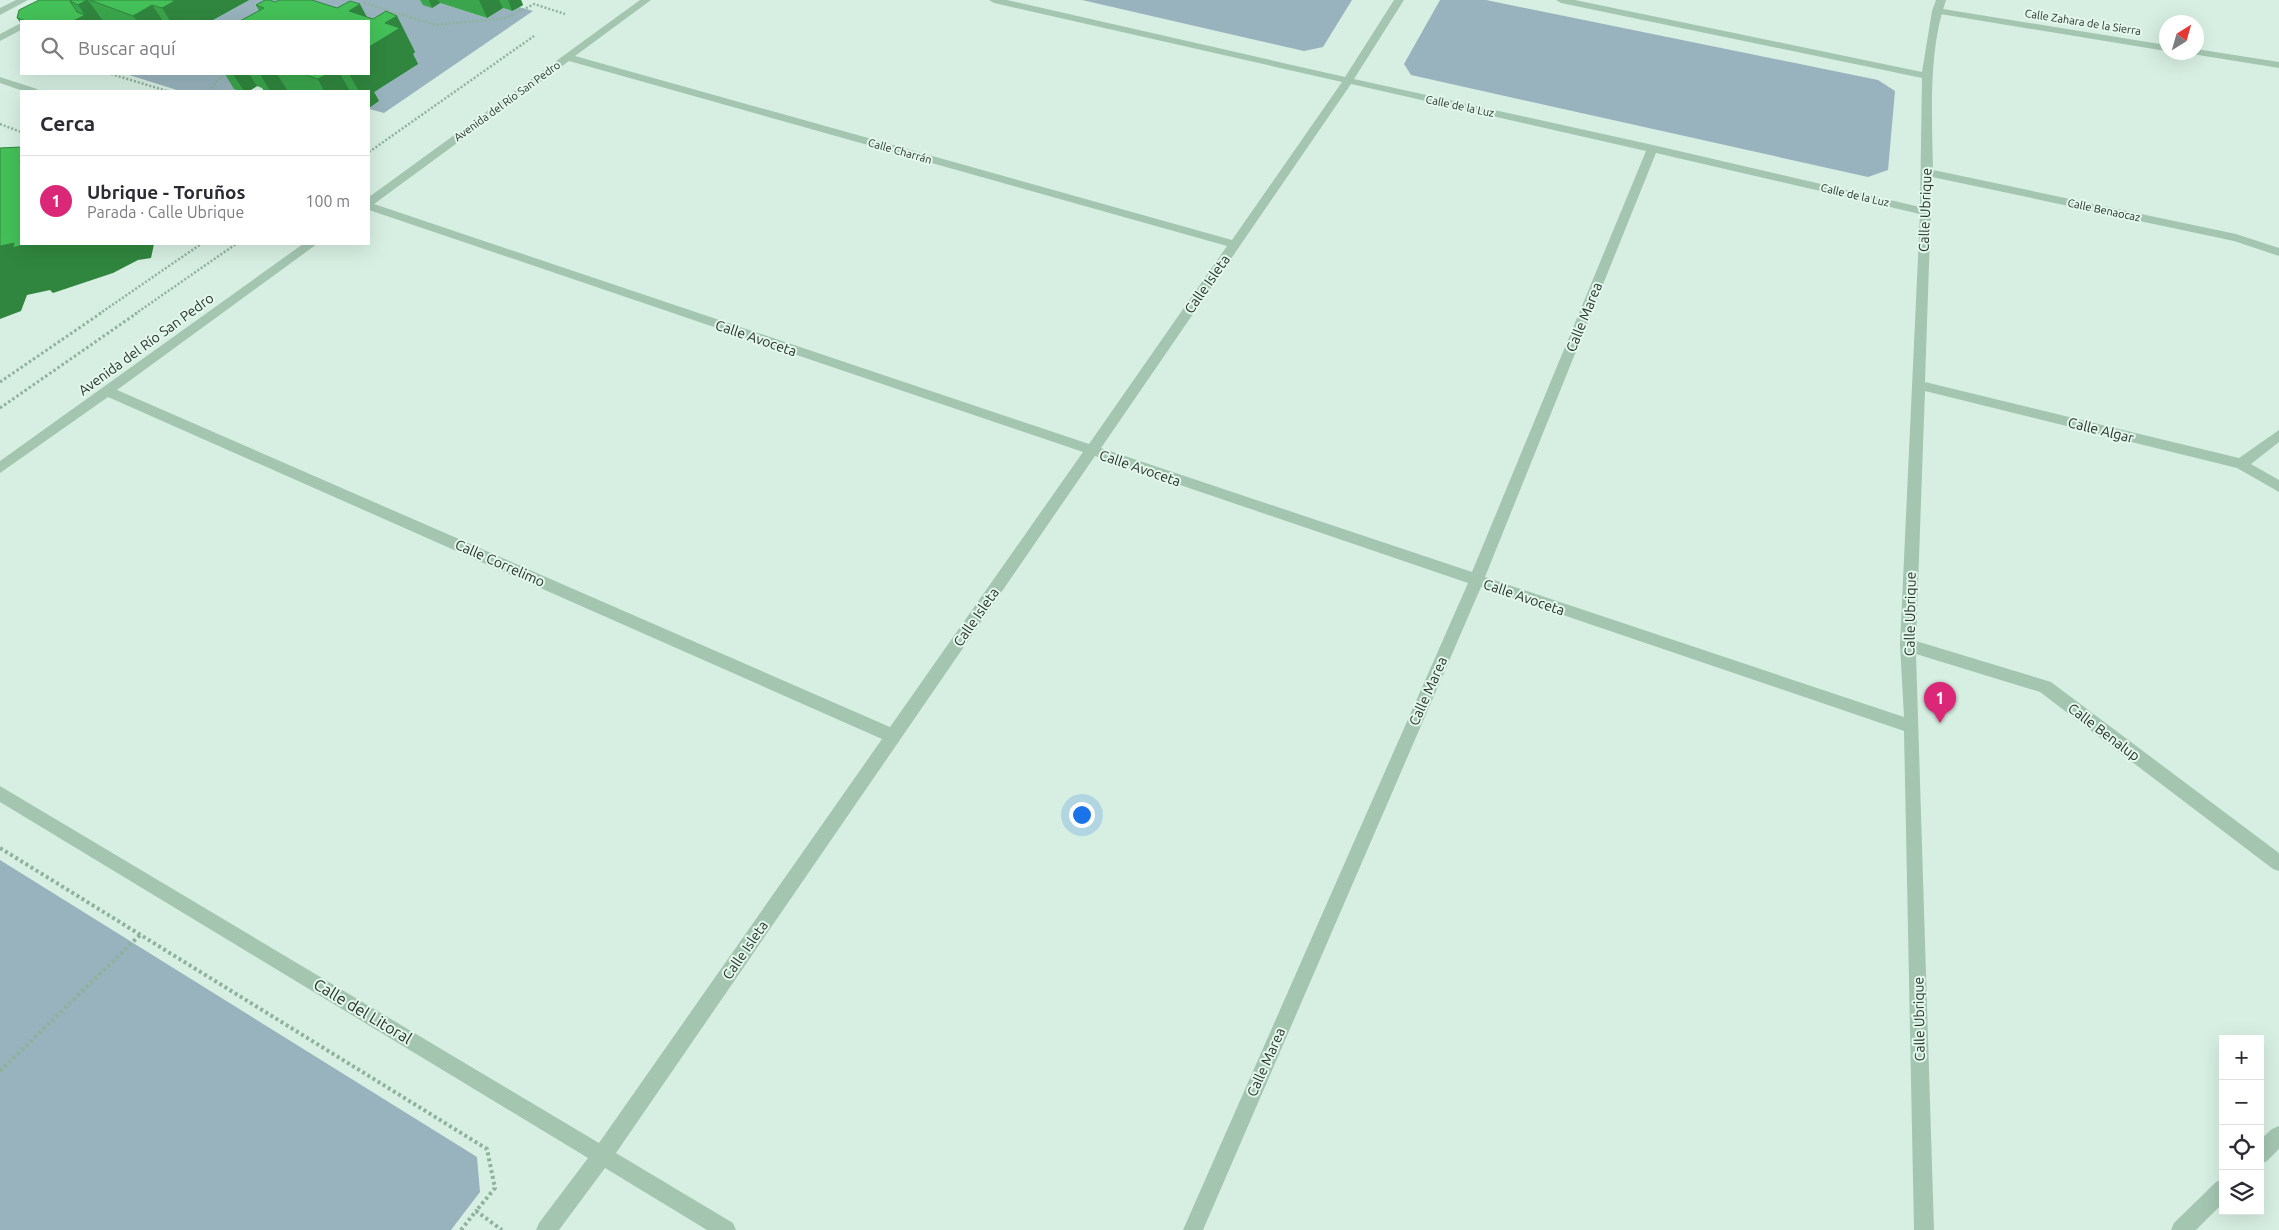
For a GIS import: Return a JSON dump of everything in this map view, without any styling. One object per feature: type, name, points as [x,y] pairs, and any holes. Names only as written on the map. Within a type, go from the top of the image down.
[{"type":"street","points":[[0,12],[23,0]]},
{"type":"street","name":"Avenida del Río San Pedro","points":[[370,201],[646,0]]},
{"type":"street","name":"Calle de la Luz","points":[[994,0],[1347,82],[1653,148],[1925,212]]},
{"type":"street","name":"Calle Isleta","points":[[546,1230],[602,1156],[1347,82],[1399,0]]},
{"type":"street","points":[[1561,0],[1927,76]]},
{"type":"street","name":"Calle Ubrique","points":[[1924,1230],[1912,727],[1908,645],[1927,172],[1927,76],[1939,6]]},
{"type":"street","name":"Calle Zahara de la Sierra","points":[[1939,6],[2159,47]]},
{"type":"street","points":[[0,38],[20,27]]},
{"type":"street","points":[[2204,53],[2279,65]]},
{"type":"street","name":"Calle Charrán","points":[[566,57],[1234,244]]},
{"type":"street","points":[[0,80],[29,90]]},
{"type":"street","name":"Calle Marea","points":[[1193,1230],[1476,580],[1653,148]]},
{"type":"street","name":"Calle Benaocaz","points":[[1927,172],[2236,238],[2279,252]]},
{"type":"street","name":"Calle Avoceta","points":[[370,206],[1912,727]]},
{"type":"street","name":"Avenida del Río San Pedro","points":[[0,468],[309,245]]},
{"type":"street","name":"Calle Algar","points":[[1919,385],[2241,464],[2279,487]]},
{"type":"street","name":"Calle Correlimo","points":[[107,391],[893,736]]},
{"type":"street","points":[[2241,464],[2279,435]]},
{"type":"street","name":"Calle Benalup","points":[[1908,645],[2045,687],[2279,863]]},
{"type":"street","name":"Calle del Litoral","points":[[0,793],[726,1230]]},
{"type":"street","points":[[2264,1150],[2279,1136]]},
{"type":"street","points":[[2180,1230],[2219,1194]]},
{"type":"path","points":[[358,7],[370,0]]},
{"type":"path","points":[[364,3],[436,25],[507,18],[534,4],[565,14]]},
{"type":"path","points":[[557,20],[572,10]]},
{"type":"path","points":[[370,151],[541,32]]},
{"type":"path","points":[[114,75],[163,90]]},
{"type":"path","points":[[209,90],[223,75]]},
{"type":"path","points":[[0,124],[20,132]]},
{"type":"path","points":[[0,382],[200,245]]},
{"type":"path","points":[[0,408],[235,245]]},
{"type":"path","points":[[0,848],[487,1149],[495,1188],[461,1230]]},
{"type":"path","points":[[0,1071],[140,935]]},
{"type":"path","points":[[476,1211],[502,1230]]},
{"type":"shaded area","points":[[249,0],[431,0],[432,8],[440,3],[487,18],[503,8],[512,11],[519,7],[533,11],[384,113],[370,109],[370,20],[213,20]]},
{"type":"shaded area","points":[[1082,0],[1352,0],[1323,47],[1304,51]]},
{"type":"shaded area","points":[[1440,0],[1486,0],[1878,80],[1895,91],[1888,170],[1868,177],[1411,75],[1404,64]]},
{"type":"shaded area","points":[[129,75],[235,75],[235,89],[238,90],[177,90]]},
{"type":"shaded area","points":[[0,860],[477,1157],[480,1192],[451,1230],[0,1230]]},
{"type":"building","points":[[39,0],[72,0],[70,1],[77,12],[85,15],[75,20],[23,20],[17,18],[19,10]]},
{"type":"building","points":[[87,0],[78,5],[70,1]]},
{"type":"building","points":[[90,0],[175,1],[162,8],[152,5],[133,16]]},
{"type":"building","points":[[265,0],[275,2],[279,0],[312,0],[337,8],[350,1],[360,4],[349,11],[373,19],[386,11],[397,16],[385,23],[400,28],[370,46],[370,20],[242,20],[264,8],[256,5]]},
{"type":"building","points":[[306,75],[325,75],[318,79]]},
{"type":"building","points":[[20,147],[20,245],[22,245],[13,248],[14,243],[0,246],[0,148]]},
{"type":"place","name":"Ubrique - Toruños","points":[[1940,723]]}]
